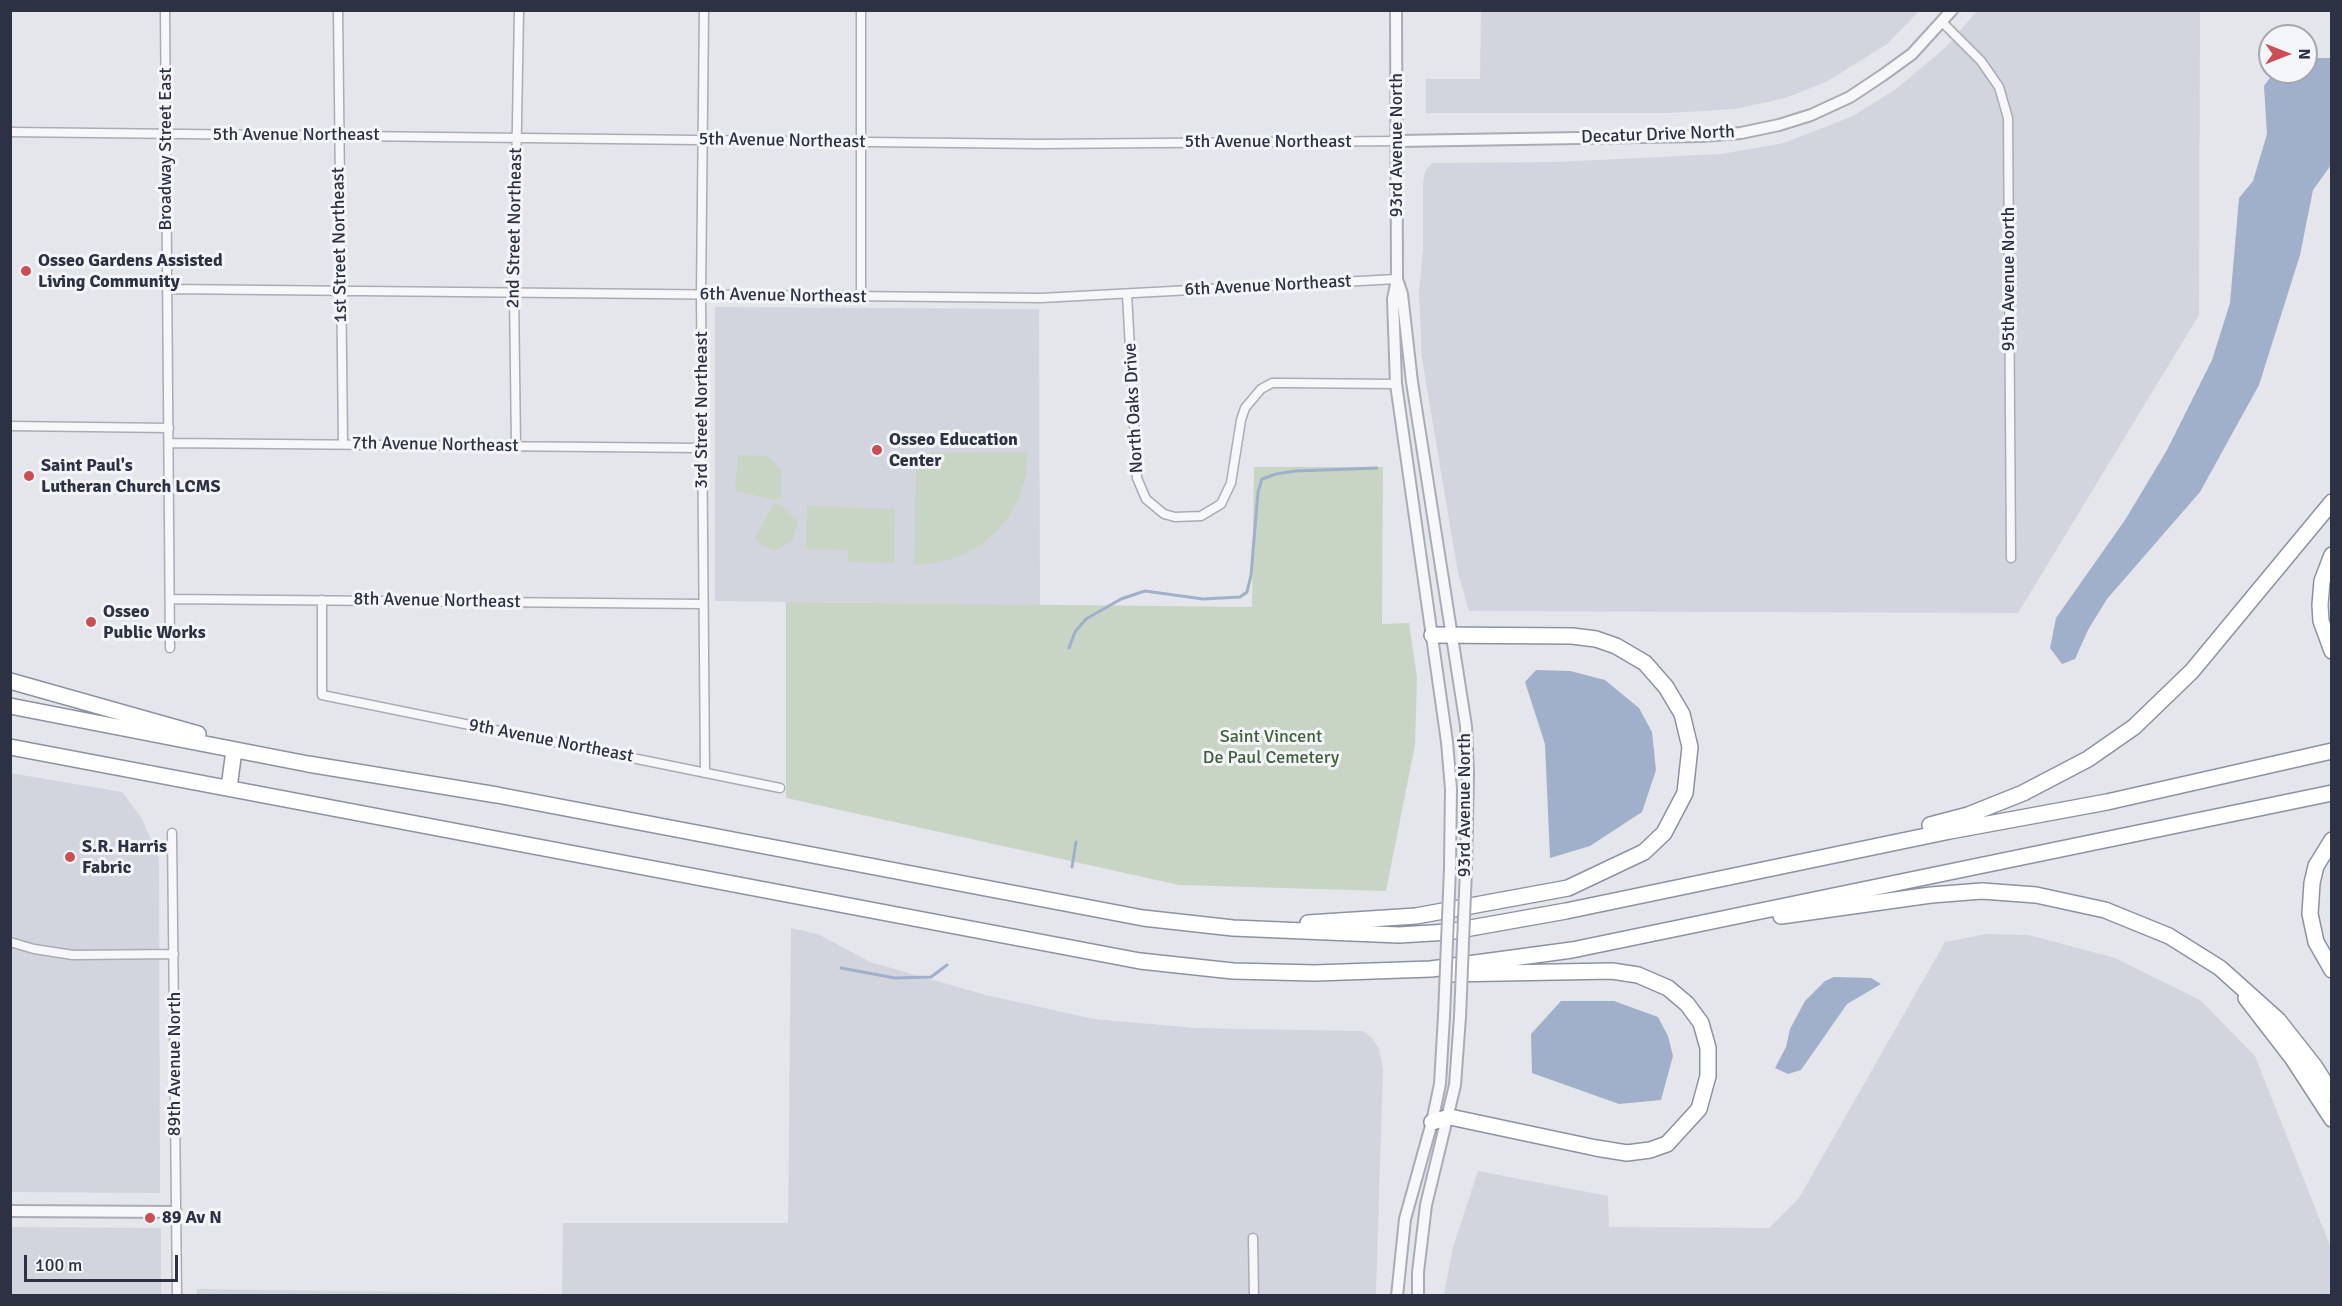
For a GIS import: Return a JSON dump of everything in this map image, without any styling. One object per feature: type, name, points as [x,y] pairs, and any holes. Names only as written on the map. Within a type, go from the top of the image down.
[{"type":"highway","points":[[1763,869],[1968,815],[2023,793],[2088,759],[2134,727],[2173,692],[2331,502]]},
{"type":"highway","points":[[2331,555],[2322,580],[2320,605],[2321,621],[2331,651]]},
{"type":"highway","points":[[1233,928],[1416,916],[1568,888],[1644,852],[1664,833],[1685,793],[1690,747],[1682,714],[1666,687],[1645,663],[1616,646],[1596,639],[1572,636],[1432,635]]},
{"type":"highway","points":[[10,681],[308,764]]},
{"type":"highway","points":[[10,706],[308,764],[508,797],[1143,918],[1233,928],[1399,935],[1448,932],[2107,802],[2331,751]]},
{"type":"highway","points":[[10,747],[1140,961],[1243,971],[1315,973],[1402,971],[1501,961],[1572,950],[2331,793]]},
{"type":"highway","points":[[229,788],[234,750]]},
{"type":"highway","points":[[2331,840],[2316,866],[2312,882],[2310,914],[2316,942],[2331,970]]},
{"type":"highway","points":[[1694,925],[1940,894],[2011,892],[2063,899],[2128,918],[2188,946],[2232,978],[2284,1028],[2331,1094]]},
{"type":"highway","points":[[1402,971],[1465,976],[1601,971],[1638,975],[1668,988],[1687,1004],[1701,1023],[1708,1048],[1708,1076],[1699,1109],[1667,1144],[1650,1150],[1627,1153],[1450,1117],[1432,1122]]},
{"type":"highway","points":[[2232,978],[2307,1079],[2331,1119]]},
{"type":"street","name":"Broadway Street East","points":[[165,10],[170,648]]},
{"type":"street","name":"1st Street Northeast","points":[[338,10],[343,443]]},
{"type":"street","name":"2nd Street Northeast","points":[[516,446],[514,292],[519,10]]},
{"type":"street","name":"3rd Street Northeast","points":[[704,10],[701,295],[705,772]]},
{"type":"street","points":[[861,10],[861,297]]},
{"type":"street","name":"93rd Avenue North","points":[[1396,10],[1397,279],[1393,298],[1396,384],[1432,635],[1451,789],[1442,1067],[1432,1122],[1405,1219],[1397,1296]]},
{"type":"street","name":"Decatur Drive North","points":[[1398,141],[1701,136],[1741,133],[1779,125],[1811,116],[1850,97],[1912,54],[1952,10]]},
{"type":"street","name":"95th Avenue North","points":[[1942,22],[1981,61],[2000,87],[2008,118],[2011,558]]},
{"type":"street","name":"5th Avenue Northeast","points":[[10,132],[1052,144],[1398,141]]},
{"type":"street","name":"93rd Avenue North","points":[[1397,279],[1402,294],[1412,382],[1466,726],[1468,774],[1456,1079],[1450,1117],[1426,1205],[1418,1272],[1418,1296]]},
{"type":"street","name":"6th Avenue Northeast","points":[[168,289],[1041,298],[1397,279]]},
{"type":"street","name":"North Oaks Drive","points":[[1127,294],[1137,478],[1146,499],[1164,514],[1175,517],[1201,516],[1221,504],[1231,483],[1245,408],[1261,388],[1272,383],[1396,384]]},
{"type":"street","points":[[10,426],[169,428]]},
{"type":"street","name":"7th Avenue Northeast","points":[[169,443],[702,448]]},
{"type":"street","name":"8th Avenue Northeast","points":[[170,599],[703,604]]},
{"type":"street","name":"9th Avenue Northeast","points":[[322,600],[322,695],[780,788]]},
{"type":"street","name":"89th Avenue North","points":[[172,833],[177,1296]]},
{"type":"street","points":[[10,942],[73,955],[174,954]]},
{"type":"street","points":[[10,1211],[176,1212]]},
{"type":"street","points":[[1253,1238],[1254,1296]]},
{"type":"shaded area","points":[[1481,10],[1919,11],[1887,44],[1826,82],[1785,98],[1735,109],[1668,113],[1426,113],[1426,79],[1480,79]]},
{"type":"shaded area","points":[[1977,11],[2200,11],[2199,315],[2018,613],[1469,611],[1458,573],[1422,359],[1419,294],[1423,248],[1423,183],[1428,167],[1433,163],[1558,162],[1721,154],[1784,143],[1853,116],[1896,89],[1945,48]]},
{"type":"shaded area","name":"Osseo Education Center","points":[[715,307],[1039,309],[1040,605],[715,601]]},
{"type":"shaded area","points":[[10,773],[122,792],[141,817],[159,858],[160,1193],[11,1192]]},
{"type":"shaded area","points":[[791,928],[818,934],[870,962],[986,995],[1094,1019],[1195,1028],[1363,1031],[1373,1039],[1379,1049],[1383,1068],[1376,1295],[197,1296],[197,1289],[562,1294],[563,1223],[788,1223]]},
{"type":"shaded area","points":[[1986,934],[2029,935],[2115,958],[2200,1000],[2255,1056],[2331,1248],[2331,1295],[1444,1295],[1453,1247],[1478,1171],[1608,1196],[1609,1227],[1769,1228],[1799,1198],[1945,942]]},
{"type":"shaded area","points":[[11,1227],[161,1228],[161,1295],[11,1295]]},
{"type":"green space","points":[[1028,452],[1026,474],[1020,495],[1010,515],[996,532],[979,546],[958,557],[937,563],[914,565],[916,460],[924,453]]},
{"type":"green space","points":[[738,455],[768,456],[781,470],[781,496],[776,500],[735,491]]},
{"type":"green space","name":"Saint Vincent De Paul Cemetery","points":[[1254,467],[1383,467],[1382,624],[1409,623],[1417,678],[1415,745],[1386,891],[1179,885],[786,798],[786,602],[1252,607]]},
{"type":"green space","points":[[774,503],[784,507],[798,521],[793,540],[775,551],[762,546],[755,538]]},
{"type":"green space","points":[[807,506],[895,509],[894,563],[848,562],[848,550],[806,549]]},
{"type":"water","points":[[2318,58],[2331,58],[2331,165],[2313,190],[2300,255],[2259,385],[2200,492],[2107,599],[2088,630],[2075,659],[2062,664],[2050,648],[2056,618],[2125,520],[2167,450],[2212,360],[2230,303],[2239,198],[2253,181],[2267,134],[2265,84],[2318,84]]},
{"type":"water","points":[[1536,670],[1570,671],[1605,680],[1639,708],[1652,732],[1656,770],[1642,812],[1590,846],[1550,858],[1545,744],[1525,682]]},
{"type":"water","points":[[1834,977],[1871,978],[1881,984],[1847,1004],[1801,1070],[1788,1074],[1775,1068],[1786,1047],[1790,1029],[1805,1001],[1825,981]]},
{"type":"water","points":[[1561,1001],[1614,1001],[1658,1017],[1668,1036],[1673,1056],[1661,1100],[1619,1104],[1532,1073],[1531,1034]]},
{"type":"waterway","points":[[1069,648],[1075,632],[1086,619],[1121,599],[1145,591],[1203,599],[1240,597],[1247,592],[1251,575],[1258,492],[1262,479],[1296,471],[1377,468]]},
{"type":"waterway","points":[[1072,867],[1076,842]]},
{"type":"waterway","points":[[841,968],[895,978],[931,977],[947,965]]},
{"type":"place","name":"Osseo Gardens Assisted Living Community","points":[[26,271]]},
{"type":"place","name":"Osseo Education Center","points":[[877,450]]},
{"type":"place","name":"Saint Paul's Lutheran Church LCMS","points":[[29,476]]},
{"type":"place","name":"Osseo Public Works","points":[[91,622]]},
{"type":"place","name":"S.R. Harris Fabric","points":[[70,857]]},
{"type":"place","name":"89 Av N","points":[[150,1218]]}]
